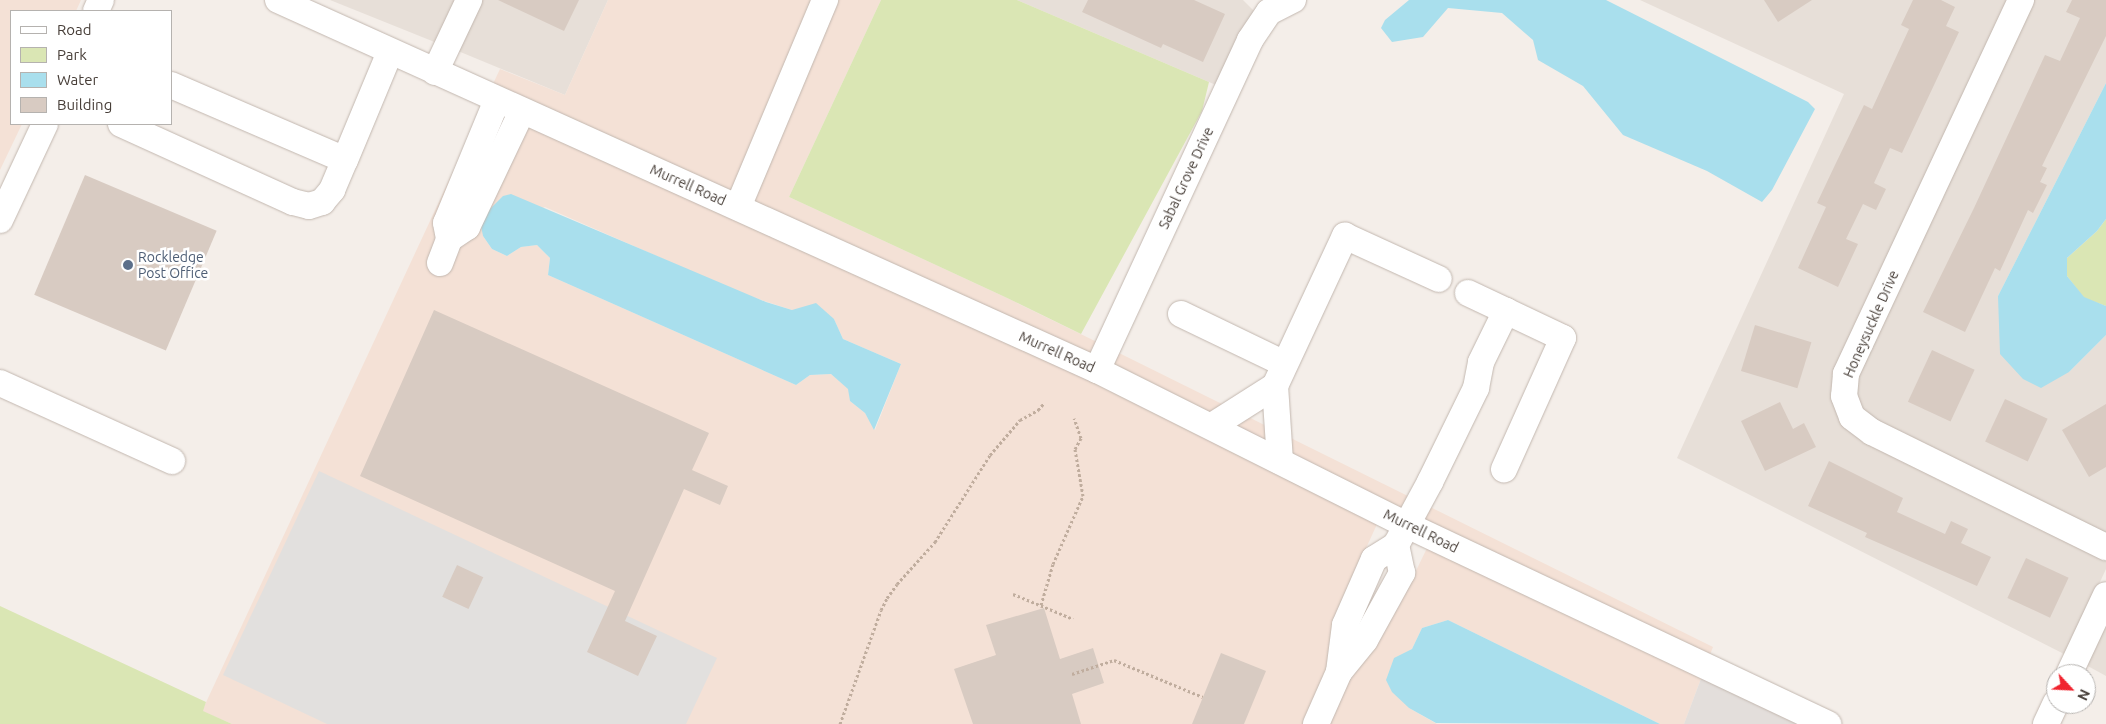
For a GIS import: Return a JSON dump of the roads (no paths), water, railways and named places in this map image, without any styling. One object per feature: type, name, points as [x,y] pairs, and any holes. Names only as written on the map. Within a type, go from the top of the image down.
[{"type":"street","name":"Murrell Road","points":[[278,0],[1096,370],[1280,461],[1401,535],[1828,724]]},
{"type":"street","points":[[435,72],[469,0]]},
{"type":"street","points":[[738,207],[825,0]]},
{"type":"street","name":"Sabal Grove Drive","points":[[1096,370],[1250,40],[1263,6],[1293,0]]},
{"type":"street","name":"Honeysuckle Drive","points":[[2021,0],[1846,374],[1844,396],[1852,417],[1872,432],[2106,547]]},
{"type":"street","points":[[123,125],[293,202],[309,206],[322,202],[332,190],[390,52]]},
{"type":"street","points":[[172,85],[345,160]]},
{"type":"street","points":[[440,263],[449,238],[446,223],[497,100]]},
{"type":"street","points":[[449,238],[467,228],[522,111]]},
{"type":"street","points":[[0,220],[44,125]]},
{"type":"street","points":[[1280,461],[1280,375],[1345,236],[1439,279]]},
{"type":"street","points":[[1468,293],[1563,338],[1504,469]]},
{"type":"street","points":[[1316,724],[1339,672],[1345,625],[1374,559],[1401,535],[1430,482],[1476,388],[1481,362],[1506,311]]},
{"type":"street","points":[[1181,314],[1280,375]]},
{"type":"street","points":[[1212,426],[1280,375]]},
{"type":"street","points":[[0,383],[172,461]]},
{"type":"street","points":[[2074,664],[2106,595]]},
{"type":"water","points":[[1409,0],[1606,0],[1808,102],[1815,109],[1772,190],[1762,202],[1707,171],[1623,135],[1583,86],[1538,60],[1533,40],[1502,13],[1448,8],[1423,37],[1392,42],[1381,28],[1385,20]]},
{"type":"water","points":[[2106,83],[2106,219],[2097,231],[2067,258],[2067,276],[2084,297],[2106,306],[2106,335],[2069,372],[2041,388],[2023,379],[2000,354],[1998,296]]},
{"type":"water","points":[[511,194],[766,302],[792,310],[816,303],[834,319],[843,339],[901,364],[874,430],[865,413],[850,401],[848,389],[831,374],[810,375],[796,385],[548,275],[550,258],[537,245],[521,247],[507,256],[492,249],[483,236],[481,226],[484,215],[503,196]]},
{"type":"water","points":[[1448,620],[1660,724],[1436,723],[1409,708],[1392,692],[1386,680],[1394,658],[1412,649],[1422,628]]},
{"type":"place","name":"Rockledge Post Office","points":[[128,265]]}]
